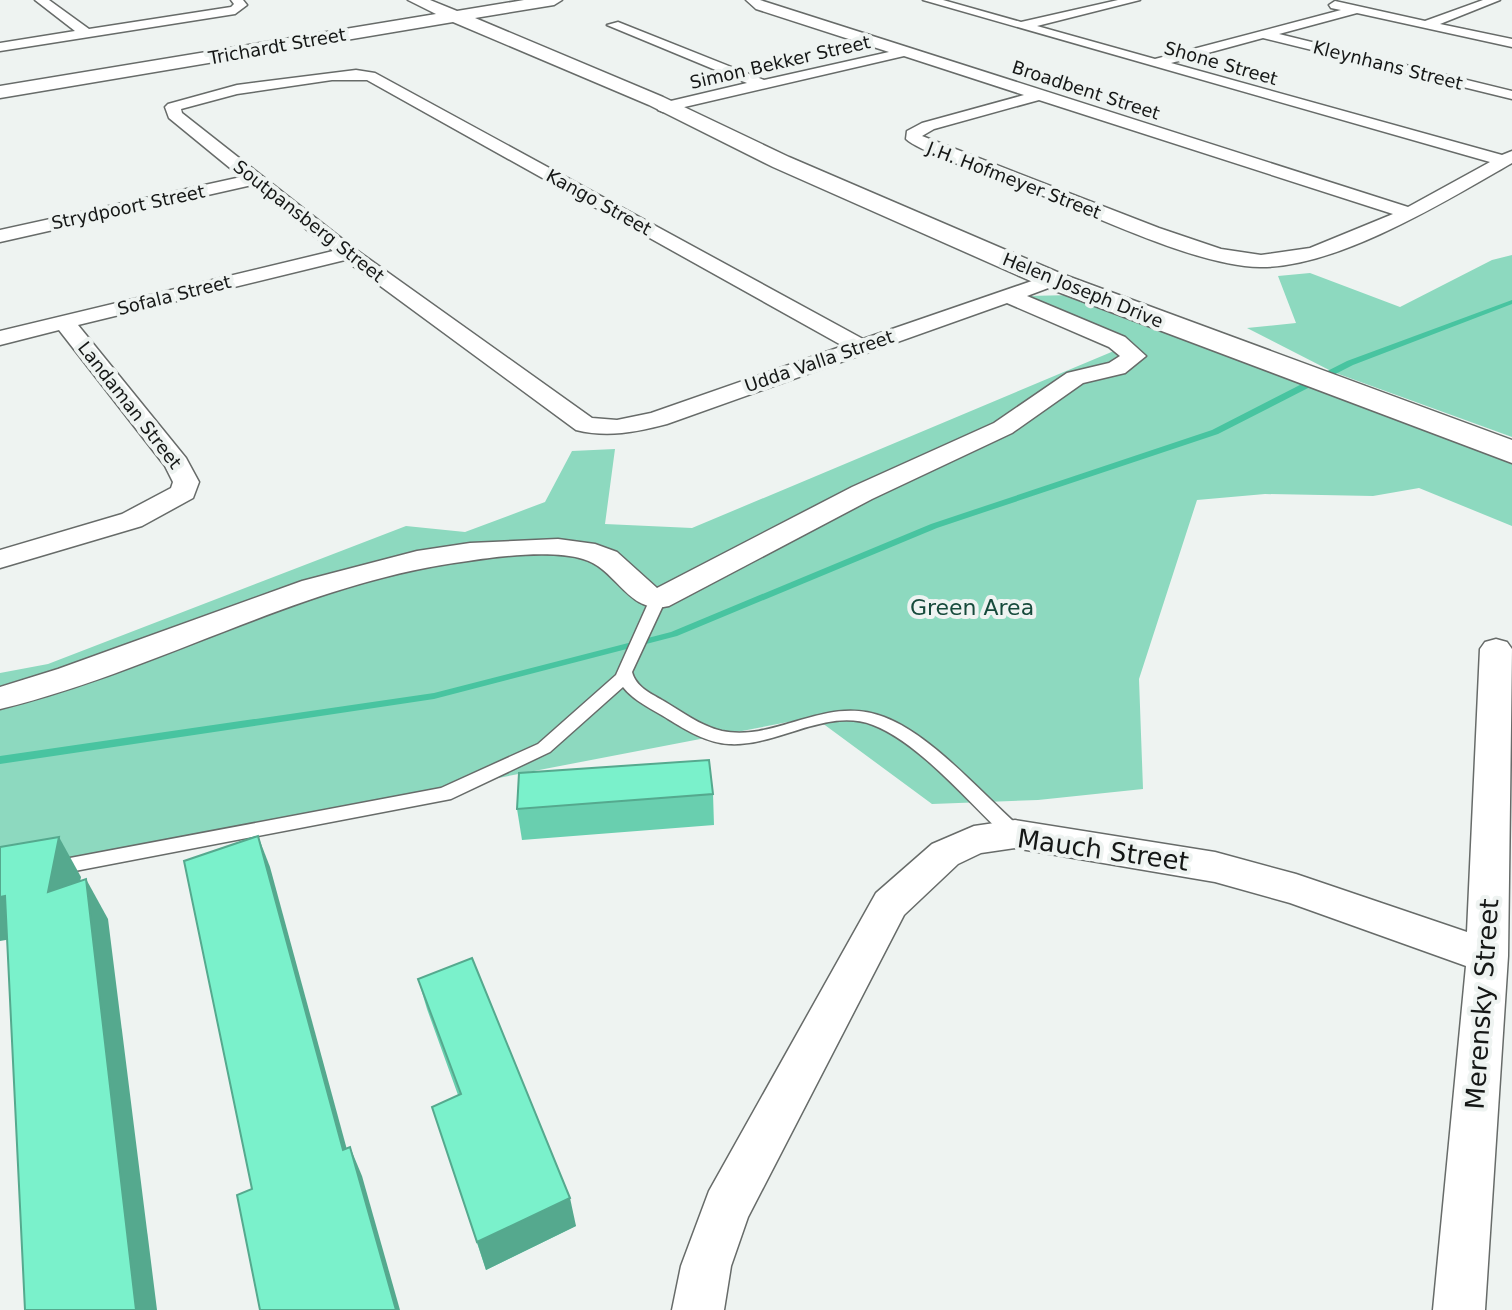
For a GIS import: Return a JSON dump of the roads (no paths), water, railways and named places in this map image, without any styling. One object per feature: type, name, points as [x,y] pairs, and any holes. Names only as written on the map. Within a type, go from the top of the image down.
[{"type":"street","points":[[41,0],[86,33]]},
{"type":"street","points":[[0,47],[217,13],[240,8],[237,0]]},
{"type":"street","name":"Trichardt Street","points":[[0,78],[390,15],[428,3],[482,0]]},
{"type":"street","name":"Trichardt Street","points":[[0,92],[360,32],[390,15],[454,16],[554,0]]},
{"type":"street","name":"Broadbent Street","points":[[752,0],[760,6],[1410,214]]},
{"type":"street","name":"Shone Street","points":[[929,0],[1508,158]]},
{"type":"street","points":[[1021,25],[1128,0]]},
{"type":"street","points":[[1428,24],[1494,0]]},
{"type":"street","name":"Helen Joseph Drive","points":[[428,3],[1052,280],[1512,452]]},
{"type":"street","points":[[1327,3],[1512,43]]},
{"type":"street","points":[[486,31],[485,19],[512,6]]},
{"type":"street","points":[[1154,63],[1356,10]]},
{"type":"street","points":[[360,32],[413,33],[447,38],[390,15]]},
{"type":"street","points":[[613,25],[764,85]]},
{"type":"street","name":"Kleynhans Street","points":[[1265,35],[1512,95]]},
{"type":"street","name":"Simon Bekker Street","points":[[663,107],[905,52]]},
{"type":"street","name":"Helen Joseph Drive","points":[[520,65],[663,107]]},
{"type":"street","name":"Kango Street","points":[[332,75],[355,73],[370,76],[861,347]]},
{"type":"street","name":"Soutpansberg Street","points":[[332,75],[196,99],[173,107],[174,115],[348,253],[585,425]]},
{"type":"street","name":"J.H. Hofmeyer Street","points":[[1038,96],[928,126],[917,130],[913,134],[914,139],[1152,232],[1246,260],[1275,260],[1314,253],[1410,214]]},
{"type":"street","points":[[1410,214],[1508,158]]},
{"type":"street","name":"Strydpoort Street","points":[[2,232],[256,179]]},
{"type":"street","name":"Sofala Street","points":[[0,338],[348,253]]},
{"type":"street","name":"Udda Valla Street","points":[[585,425],[617,428],[658,419],[1052,280]]},
{"type":"street","points":[[0,698],[343,578],[454,554],[541,548],[577,549],[602,554],[616,563],[645,595],[658,599],[862,493],[1003,428],[1075,378],[1117,368],[1135,356],[1117,342],[1007,295]]},
{"type":"street","name":"Landaman Street","points":[[0,559],[132,520],[183,492],[186,482],[177,464],[64,322]]},
{"type":"street","name":"Merensky Street","points":[[1459,1310],[1487,956],[1496,649]]},
{"type":"street","name":"Mauch Street","points":[[698,1310],[706,1266],[726,1208],[890,904],[945,854],[974,840],[1015,834],[1215,867],[1296,889],[1487,956]]},
{"type":"lane","points":[[31,873],[445,794],[544,748],[624,677],[627,663],[658,599]]},
{"type":"lane","points":[[624,677],[654,703],[698,727],[728,738],[763,734],[839,715],[879,721],[928,755],[1015,834]]},
{"type":"waterway","points":[[0,760],[434,696],[674,634],[934,526],[1215,432],[1350,363],[1512,302]]},
{"type":"park label","name":"Green Area","points":[[972,607]]}]
